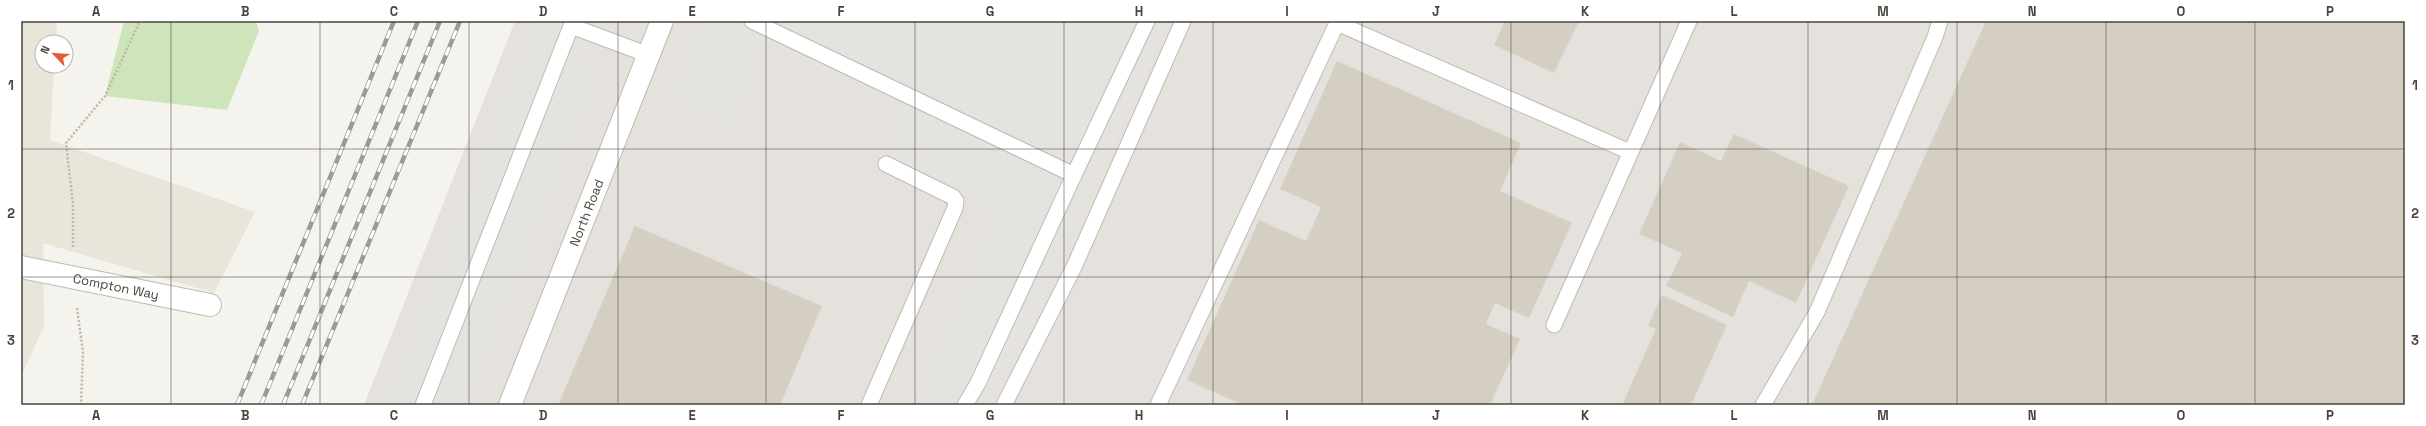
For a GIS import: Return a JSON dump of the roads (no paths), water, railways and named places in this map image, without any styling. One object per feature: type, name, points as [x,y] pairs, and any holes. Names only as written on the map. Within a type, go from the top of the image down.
[{"type":"street","name":"North Road","points":[[510,405],[662,21]]},
{"type":"street","name":"Compton Way","points":[[21,267],[210,305]]},
{"type":"lane","points":[[752,21],[1074,175]]},
{"type":"lane","points":[[964,405],[978,383],[1074,175],[1148,21]]},
{"type":"lane","points":[[1004,405],[1074,267],[1183,21]]},
{"type":"lane","points":[[1554,325],[1689,21]]},
{"type":"lane","points":[[1763,405],[1817,312],[1935,37],[1940,21]]},
{"type":"lane","points":[[1158,405],[1338,22],[1630,152]]},
{"type":"lane","points":[[423,405],[572,23],[649,55]]},
{"type":"lane","points":[[869,405],[955,208],[956,201],[953,197],[886,164]]},
{"type":"railway","points":[[237,405],[394,21]]},
{"type":"railway","points":[[261,405],[418,21]]},
{"type":"railway","points":[[283,405],[440,21]]},
{"type":"railway","points":[[302,405],[460,21]]}]
